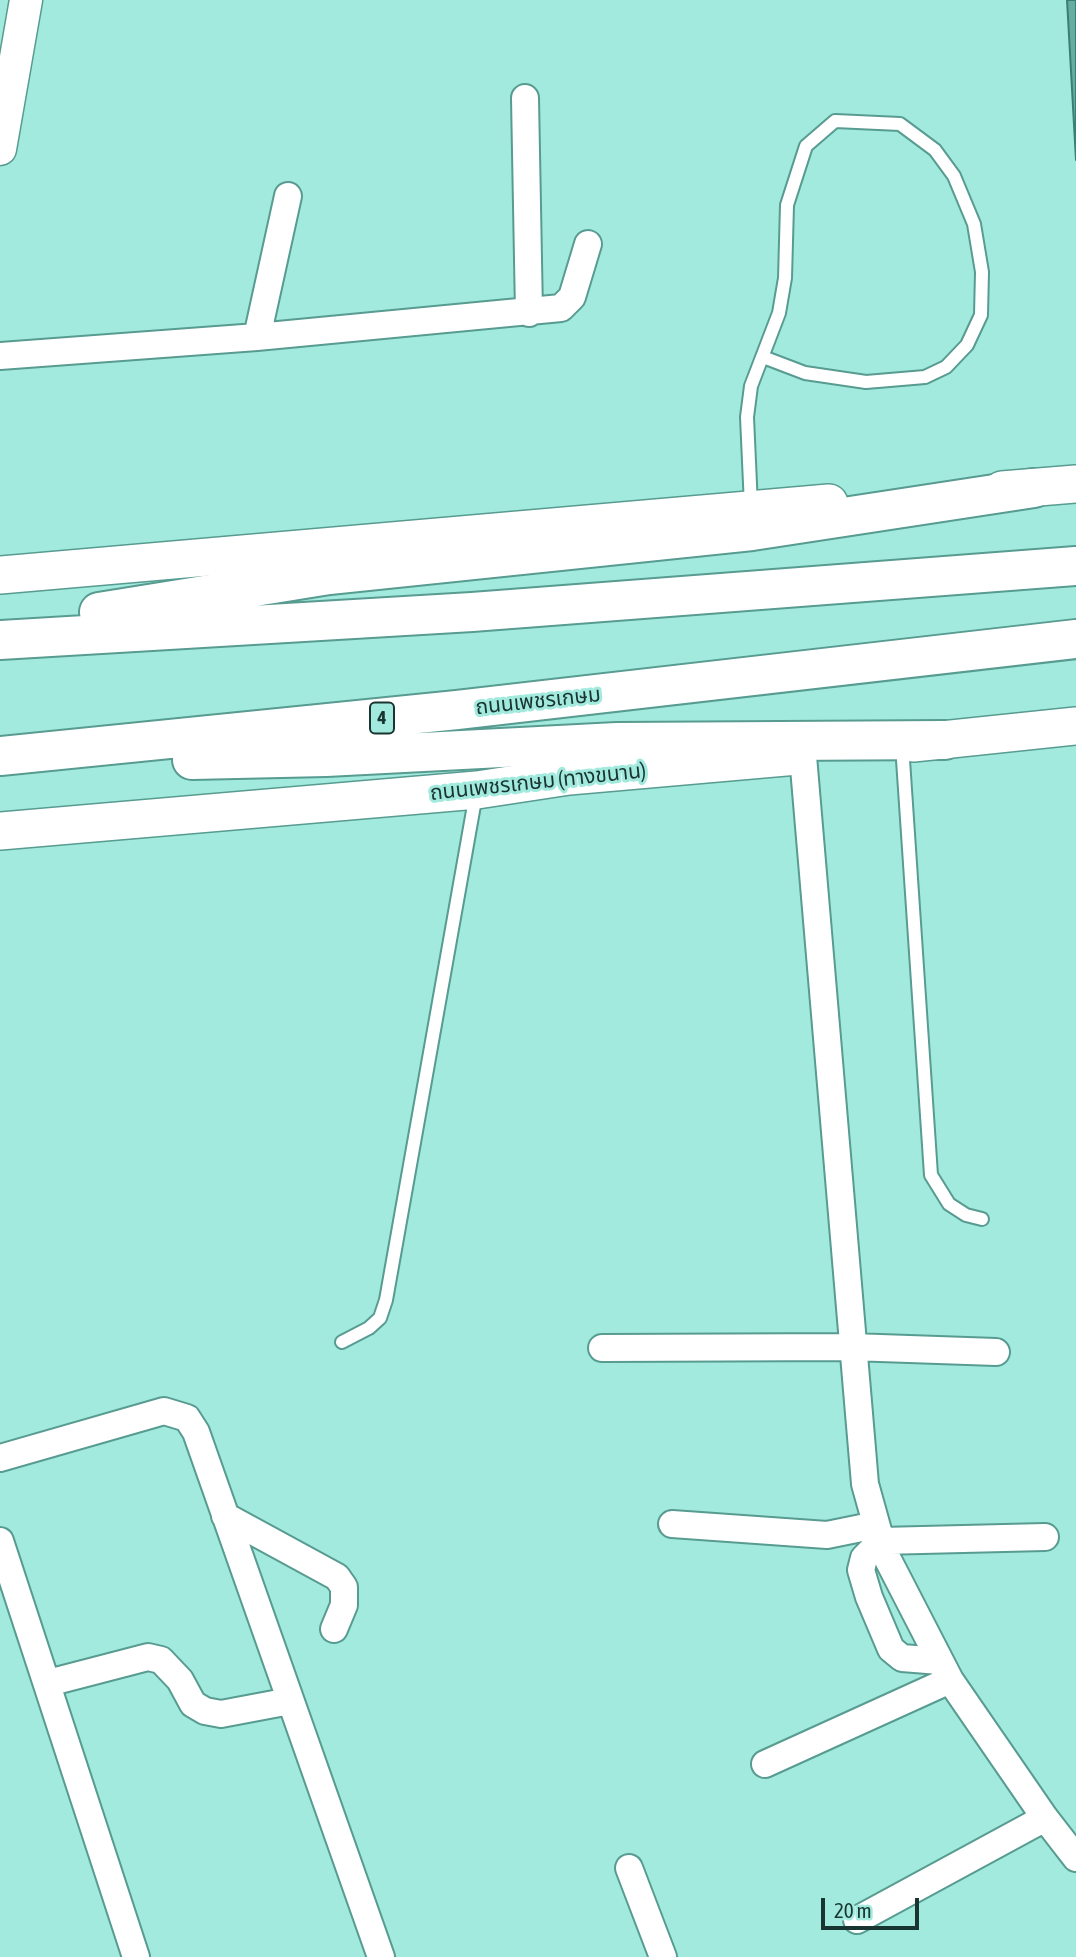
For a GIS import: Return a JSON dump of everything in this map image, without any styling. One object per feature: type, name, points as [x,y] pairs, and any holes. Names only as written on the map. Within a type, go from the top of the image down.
[{"type":"highway","points":[[0,628],[328,575],[752,531],[1034,488]]},
{"type":"highway","points":[[0,640],[755,592],[1076,566]]},
{"type":"highway","name":"ถนนเพชรเกษม","points":[[0,758],[764,676],[1076,639]]},
{"type":"highway","points":[[0,758],[326,757],[707,739],[945,740]]},
{"type":"main road","points":[[0,575],[751,509],[1076,484]]},
{"type":"main road","name":"ถนนเพชรเกษม (ทางขนาน)","points":[[0,831],[477,790],[569,776],[803,756],[1076,726]]},
{"type":"street","points":[[0,149],[26,0]]},
{"type":"street","points":[[525,98],[529,313]]},
{"type":"street","points":[[257,337],[288,197]]},
{"type":"street","points":[[0,356],[257,337],[561,308],[572,298],[588,244]]},
{"type":"street","points":[[803,756],[851,1347],[865,1484],[878,1533],[945,1671],[1045,1818],[1076,1858]]},
{"type":"street","points":[[603,1348],[851,1347],[996,1352]]},
{"type":"street","points":[[0,1458],[164,1411],[187,1418],[196,1432],[381,1957]]},
{"type":"street","points":[[225,1516],[337,1577],[344,1587],[344,1605],[334,1629]]},
{"type":"street","points":[[672,1524],[827,1535],[878,1533],[1045,1537]]},
{"type":"street","points":[[878,1533],[864,1558],[861,1570],[891,1649],[902,1658],[945,1671]]},
{"type":"street","points":[[0,1541],[136,1957]]},
{"type":"street","points":[[48,1683],[148,1657],[161,1660],[180,1680],[193,1704],[205,1711],[221,1714],[290,1701]]},
{"type":"street","points":[[765,1764],[945,1671]]},
{"type":"street","points":[[857,1920],[1045,1818]]},
{"type":"street","points":[[629,1868],[663,1957]]},
{"type":"lane","points":[[751,509],[747,417],[751,386],[779,313],[785,278],[788,205],[806,146],[835,121],[900,124],[935,150],[948,167],[974,224],[982,272],[981,315],[967,345],[946,367],[925,377],[866,382],[804,373],[764,357]]},
{"type":"lane","points":[[902,745],[931,1175],[949,1204],[965,1215],[982,1219]]},
{"type":"lane","points":[[341,1342],[369,1328],[380,1318],[387,1300],[477,790]]},
{"type":"building","points":[[1067,0],[1076,0],[1076,160]]}]
